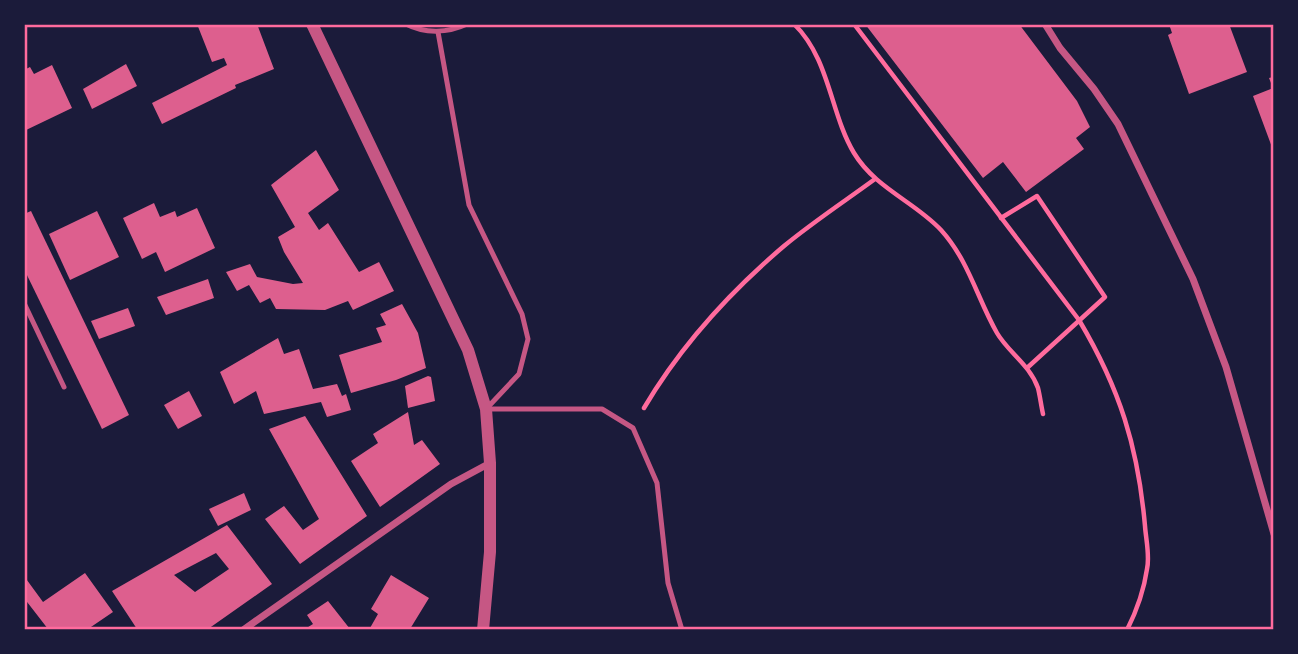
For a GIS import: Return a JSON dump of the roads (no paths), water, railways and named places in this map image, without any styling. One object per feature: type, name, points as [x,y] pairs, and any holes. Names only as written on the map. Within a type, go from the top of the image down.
[{"type":"street","points":[[312,24],[468,350],[486,409],[490,463],[490,552],[483,629]]},
{"type":"street","points":[[1045,24],[1118,124],[1193,279],[1226,367],[1273,534]]},
{"type":"street","points":[[243,629],[451,484],[490,463]]},
{"type":"lane","points":[[405,24],[414,29],[439,32],[467,24]]},
{"type":"lane","points":[[439,32],[470,205],[522,314],[528,339],[519,374],[486,409]]},
{"type":"lane","points":[[24,303],[64,387]]},
{"type":"lane","points":[[486,409],[602,409],[633,428],[657,484],[668,583],[682,629]]}]
